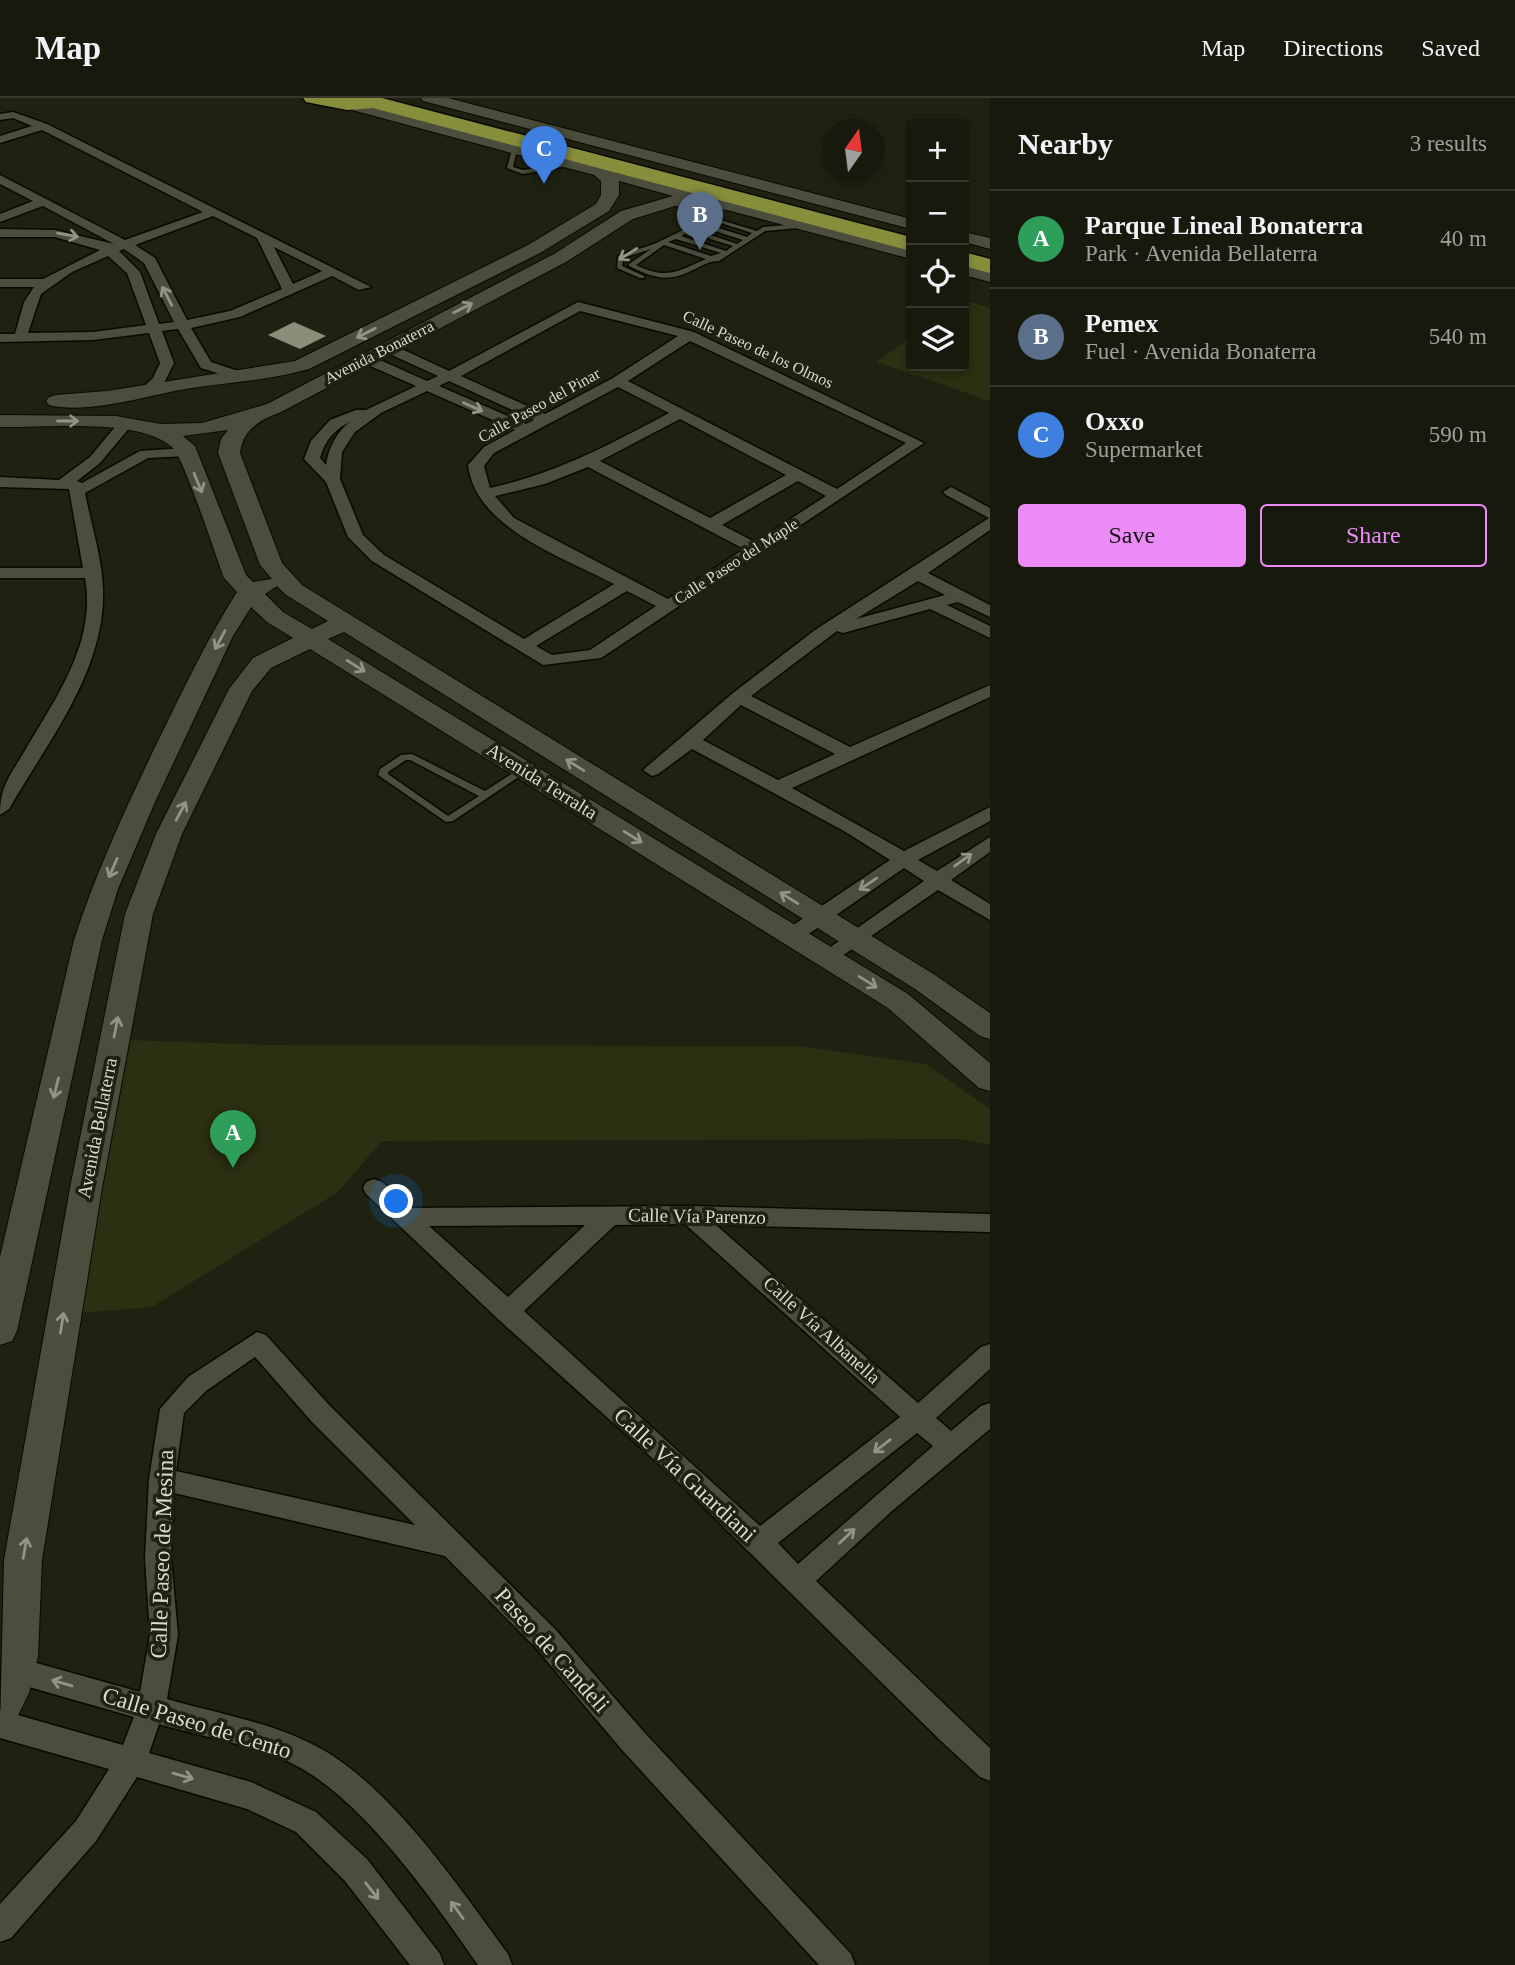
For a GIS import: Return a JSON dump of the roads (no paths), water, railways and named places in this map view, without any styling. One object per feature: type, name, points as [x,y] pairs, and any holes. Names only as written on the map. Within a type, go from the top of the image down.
[{"type":"highway","points":[[313,98],[379,104],[660,167],[906,233]]},
{"type":"highway","points":[[379,104],[705,195]]},
{"type":"highway","points":[[660,167],[705,195]]},
{"type":"highway","points":[[637,179],[906,243]]},
{"type":"highway","points":[[969,249],[990,255]]},
{"type":"highway","points":[[969,260],[990,266]]},
{"type":"street","points":[[429,98],[705,195],[906,223]]},
{"type":"street","points":[[379,104],[514,150],[637,179]]},
{"type":"street","points":[[0,117],[21,116],[43,126],[364,287]]},
{"type":"street","points":[[0,141],[43,126]]},
{"type":"street","points":[[597,169],[610,180],[610,195],[603,208],[627,215]]},
{"type":"street","points":[[0,180],[123,244],[150,261],[182,325],[206,365],[242,377]]},
{"type":"street","name":"Avenida Bonaterra","points":[[0,421],[121,423],[161,430],[202,429],[250,417],[560,258],[627,215],[705,195],[906,253]]},
{"type":"street","points":[[0,218],[43,202]]},
{"type":"street","name":"Avenida Bonaterra","points":[[38,401],[117,398],[146,391],[265,375],[302,365],[534,249],[603,208]]},
{"type":"street","points":[[20,338],[35,293],[46,283],[123,244],[214,212]]},
{"type":"street","points":[[0,233],[73,234],[124,260],[133,272],[167,363],[159,380],[146,391]]},
{"type":"street","points":[[262,236],[289,290]]},
{"type":"street","points":[[969,238],[990,244]]},
{"type":"street","points":[[534,249],[560,258]]},
{"type":"street","points":[[969,270],[990,276]]},
{"type":"street","points":[[0,338],[93,336],[182,325],[235,314],[333,271]]},
{"type":"street","points":[[0,283],[46,283]]},
{"type":"street","name":"Calle Paseo de los Olmos","points":[[449,376],[579,306],[689,335],[917,443]]},
{"type":"street","name":"Calle Paseo del Pinar","points":[[668,606],[508,521],[497,512],[476,465],[489,450],[618,381],[689,335]]},
{"type":"street","points":[[388,348],[546,420]]},
{"type":"street","points":[[366,359],[526,430]]},
{"type":"street","points":[[265,375],[279,382],[285,391],[282,402]]},
{"type":"street","points":[[449,376],[376,410],[349,429],[342,438],[332,464],[333,481],[356,537],[370,551],[524,646],[626,584]]},
{"type":"street","points":[[618,381],[837,495]]},
{"type":"street","points":[[73,486],[102,452],[121,423],[110,410],[117,398]]},
{"type":"street","points":[[487,493],[540,481],[589,461],[680,414]]},
{"type":"street","name":"Avenida Terralta","points":[[250,417],[231,439],[229,453],[271,565],[294,590],[925,982],[990,1028]]},
{"type":"street","name":"Avenida Terralta","points":[[161,430],[176,437],[186,452],[236,578],[275,617],[898,1001],[990,1080]]},
{"type":"street","name":"Calle Paseo del Maple","points":[[524,646],[549,661],[595,654],[917,443]]},
{"type":"street","points":[[102,452],[132,461]]},
{"type":"street","points":[[0,482],[73,486],[155,452],[186,452]]},
{"type":"street","points":[[589,461],[756,549]]},
{"type":"street","points":[[710,525],[797,474]]},
{"type":"street","points":[[0,809],[9,776],[71,687],[90,645],[95,588],[73,486]]},
{"type":"street","points":[[951,492],[990,514]]},
{"type":"street","points":[[652,770],[691,741],[738,697],[821,634],[917,574],[990,523]]},
{"type":"street","points":[[0,573],[92,573]]},
{"type":"street","points":[[917,574],[990,612]]},
{"type":"street","points":[[0,1331],[88,940],[104,889],[221,636],[249,592],[283,578]]},
{"type":"street","points":[[821,634],[960,596]]},
{"type":"street","points":[[935,605],[990,633]]},
{"type":"street","name":"Avenida Bellaterra","points":[[0,1710],[12,1684],[22,1637],[9,1595],[139,914],[169,834],[241,689],[262,663],[345,622]]},
{"type":"street","points":[[778,787],[990,690]]},
{"type":"street","points":[[738,697],[849,754]]},
{"type":"street","points":[[691,741],[904,859],[990,913]]},
{"type":"street","points":[[793,935],[904,859],[990,813]]},
{"type":"street","points":[[829,958],[990,843]]},
{"type":"street","name":"Calle Vía Guardiani","points":[[374,1188],[681,1468],[797,1582],[987,1757]]},
{"type":"street","points":[[508,1313],[610,1215]]},
{"type":"street","name":"Calle Vía Parenzo","points":[[405,1217],[690,1215],[990,1223]]},
{"type":"street","name":"Calle Vía Albanella","points":[[690,1215],[951,1447]]},
{"type":"street","name":"Calle Paseo de Mesina","points":[[0,1927],[86,1831],[131,1761],[151,1709],[164,1635],[158,1558],[162,1479],[172,1409],[197,1384],[257,1342]]},
{"type":"street","name":"Paseo de Candeli","points":[[257,1342],[321,1414],[545,1638],[642,1751],[840,1965]]},
{"type":"street","points":[[758,1543],[919,1417],[990,1354]]},
{"type":"street","points":[[797,1582],[884,1502],[990,1414]]},
{"type":"street","points":[[162,1479],[454,1547]]},
{"type":"street","name":"Calle Paseo de Cento","points":[[15,1670],[253,1737],[305,1755],[352,1788],[430,1872],[497,1965]]},
{"type":"street","points":[[0,1724],[251,1796],[306,1822],[356,1870],[429,1965]]},
{"type":"lane","points":[[758,233],[705,195],[695,223],[631,265],[658,276],[680,276],[727,253],[758,233],[782,226],[826,231]]},
{"type":"lane","points":[[695,223],[748,239]]},
{"type":"lane","points":[[685,229],[738,246]]},
{"type":"lane","points":[[674,236],[727,253]]},
{"type":"lane","points":[[663,243],[713,259],[687,279],[667,282],[654,281],[619,267],[620,257],[635,249],[663,243]]},
{"type":"lane","points":[[485,795],[412,757],[404,757],[383,771],[383,775],[446,819],[485,795],[524,770]]},
{"type":"place","name":"Oxxo","points":[[544,184]]},
{"type":"place","name":"Pemex","points":[[700,250]]},
{"type":"place","name":"Parque Lineal Bonaterra","points":[[233,1168]]}]
